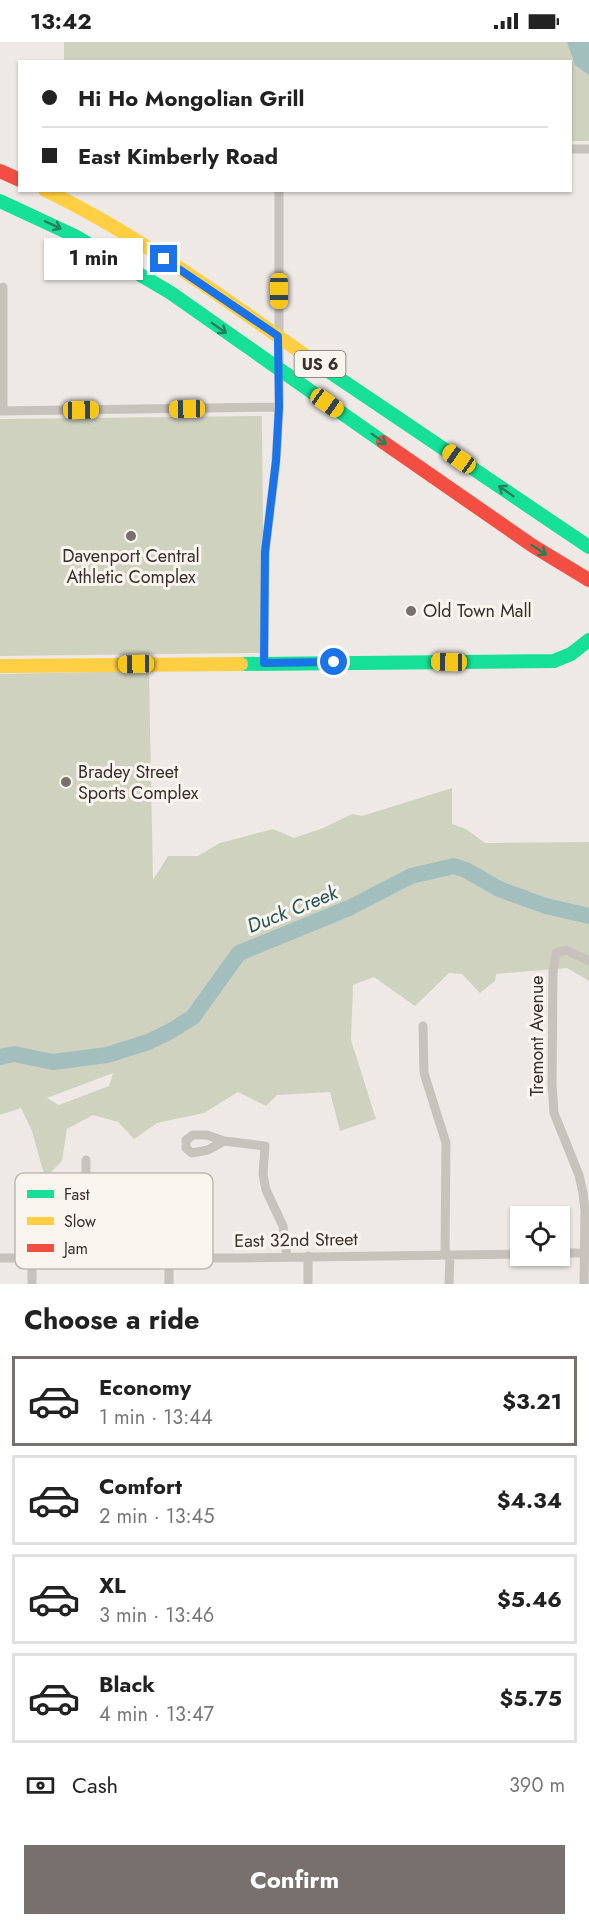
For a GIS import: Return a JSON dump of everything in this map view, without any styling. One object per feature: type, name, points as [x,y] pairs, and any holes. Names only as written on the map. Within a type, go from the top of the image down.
[{"type":"main road","points":[[0,171],[18,179]]},
{"type":"main road","name":"US 6","points":[[50,192],[164,259],[589,547]]},
{"type":"main road","name":"US 6","points":[[0,201],[75,236],[171,293],[459,496],[533,546],[589,580]]},
{"type":"main road","points":[[0,666],[554,661],[571,654],[589,640]]},
{"type":"street","points":[[572,149],[589,149]]},
{"type":"street","points":[[264,663],[265,552],[276,461],[279,407],[279,192]]},
{"type":"street","points":[[3,287],[1,411],[279,407]]},
{"type":"street","name":"Tremont Avenue","points":[[584,1284],[587,1253],[585,1211],[579,1175],[554,1113],[552,1084],[556,953],[566,950],[585,958]]},
{"type":"street","points":[[423,1026],[424,1073],[446,1143],[449,1284]]},
{"type":"street","points":[[224,1141],[265,1146],[263,1174],[266,1190],[283,1226],[286,1257]]},
{"type":"street","points":[[86,1160],[86,1173]]},
{"type":"street","points":[[579,1175],[589,1170]]},
{"type":"street","points":[[570,1254],[587,1253]]},
{"type":"street","name":"East 32nd Street","points":[[213,1258],[510,1254]]},
{"type":"street","points":[[308,1256],[308,1284]]},
{"type":"street","name":"East 32nd Street","points":[[0,1258],[15,1258]]},
{"type":"green space","points":[[64,42],[589,42],[589,141],[572,141],[572,60],[64,60]]},
{"type":"green space","name":"Davenport Central Athletic Complex","points":[[262,416],[264,653],[0,656],[0,419]]},
{"type":"green space","points":[[149,671],[153,880],[168,856],[198,856],[220,843],[273,829],[294,838],[323,828],[352,814],[362,816],[452,788],[452,824],[466,829],[485,843],[589,842],[589,981],[567,968],[496,974],[495,981],[480,993],[462,974],[449,973],[415,1006],[374,977],[353,985],[351,1040],[376,1119],[340,1131],[330,1092],[277,1095],[266,1106],[238,1092],[204,1113],[157,1123],[134,1139],[118,1122],[93,1115],[67,1129],[62,1161],[50,1173],[44,1173],[32,1131],[21,1108],[0,1115],[0,674]],"holes":[[[113,1073],[109,1086],[59,1105],[47,1098]]]},
{"type":"water","points":[[567,42],[589,42],[589,75],[575,65]]},
{"type":"waterway","name":"Duck Creek","points":[[0,1057],[14,1054],[53,1062],[107,1055],[148,1042],[193,1017],[239,953],[349,908],[411,876],[454,866],[466,870],[499,889],[546,906],[589,916]]},
{"type":"traffic: fast","points":[[0,201],[75,236],[171,293],[383,442]]},
{"type":"traffic: fast","points":[[315,362],[589,547]]},
{"type":"traffic: fast","points":[[241,664],[554,661],[571,654],[589,640]]},
{"type":"traffic: slow","points":[[49,192],[150,249],[315,362]]},
{"type":"traffic: slow","points":[[0,666],[241,664]]},
{"type":"traffic: jam","points":[[0,171],[18,179]]},
{"type":"traffic: jam","points":[[383,442],[533,546],[589,580]]},
{"type":"place","name":"Davenport Central Athletic Complex","points":[[131,536]]},
{"type":"place","name":"Old Town Mall","points":[[411,611]]},
{"type":"place","name":"Bradey Street Sports Complex","points":[[66,782]]},
{"type":"route","points":[[164,259],[278,336],[279,407],[276,461],[265,552],[264,663],[334,662]]}]
